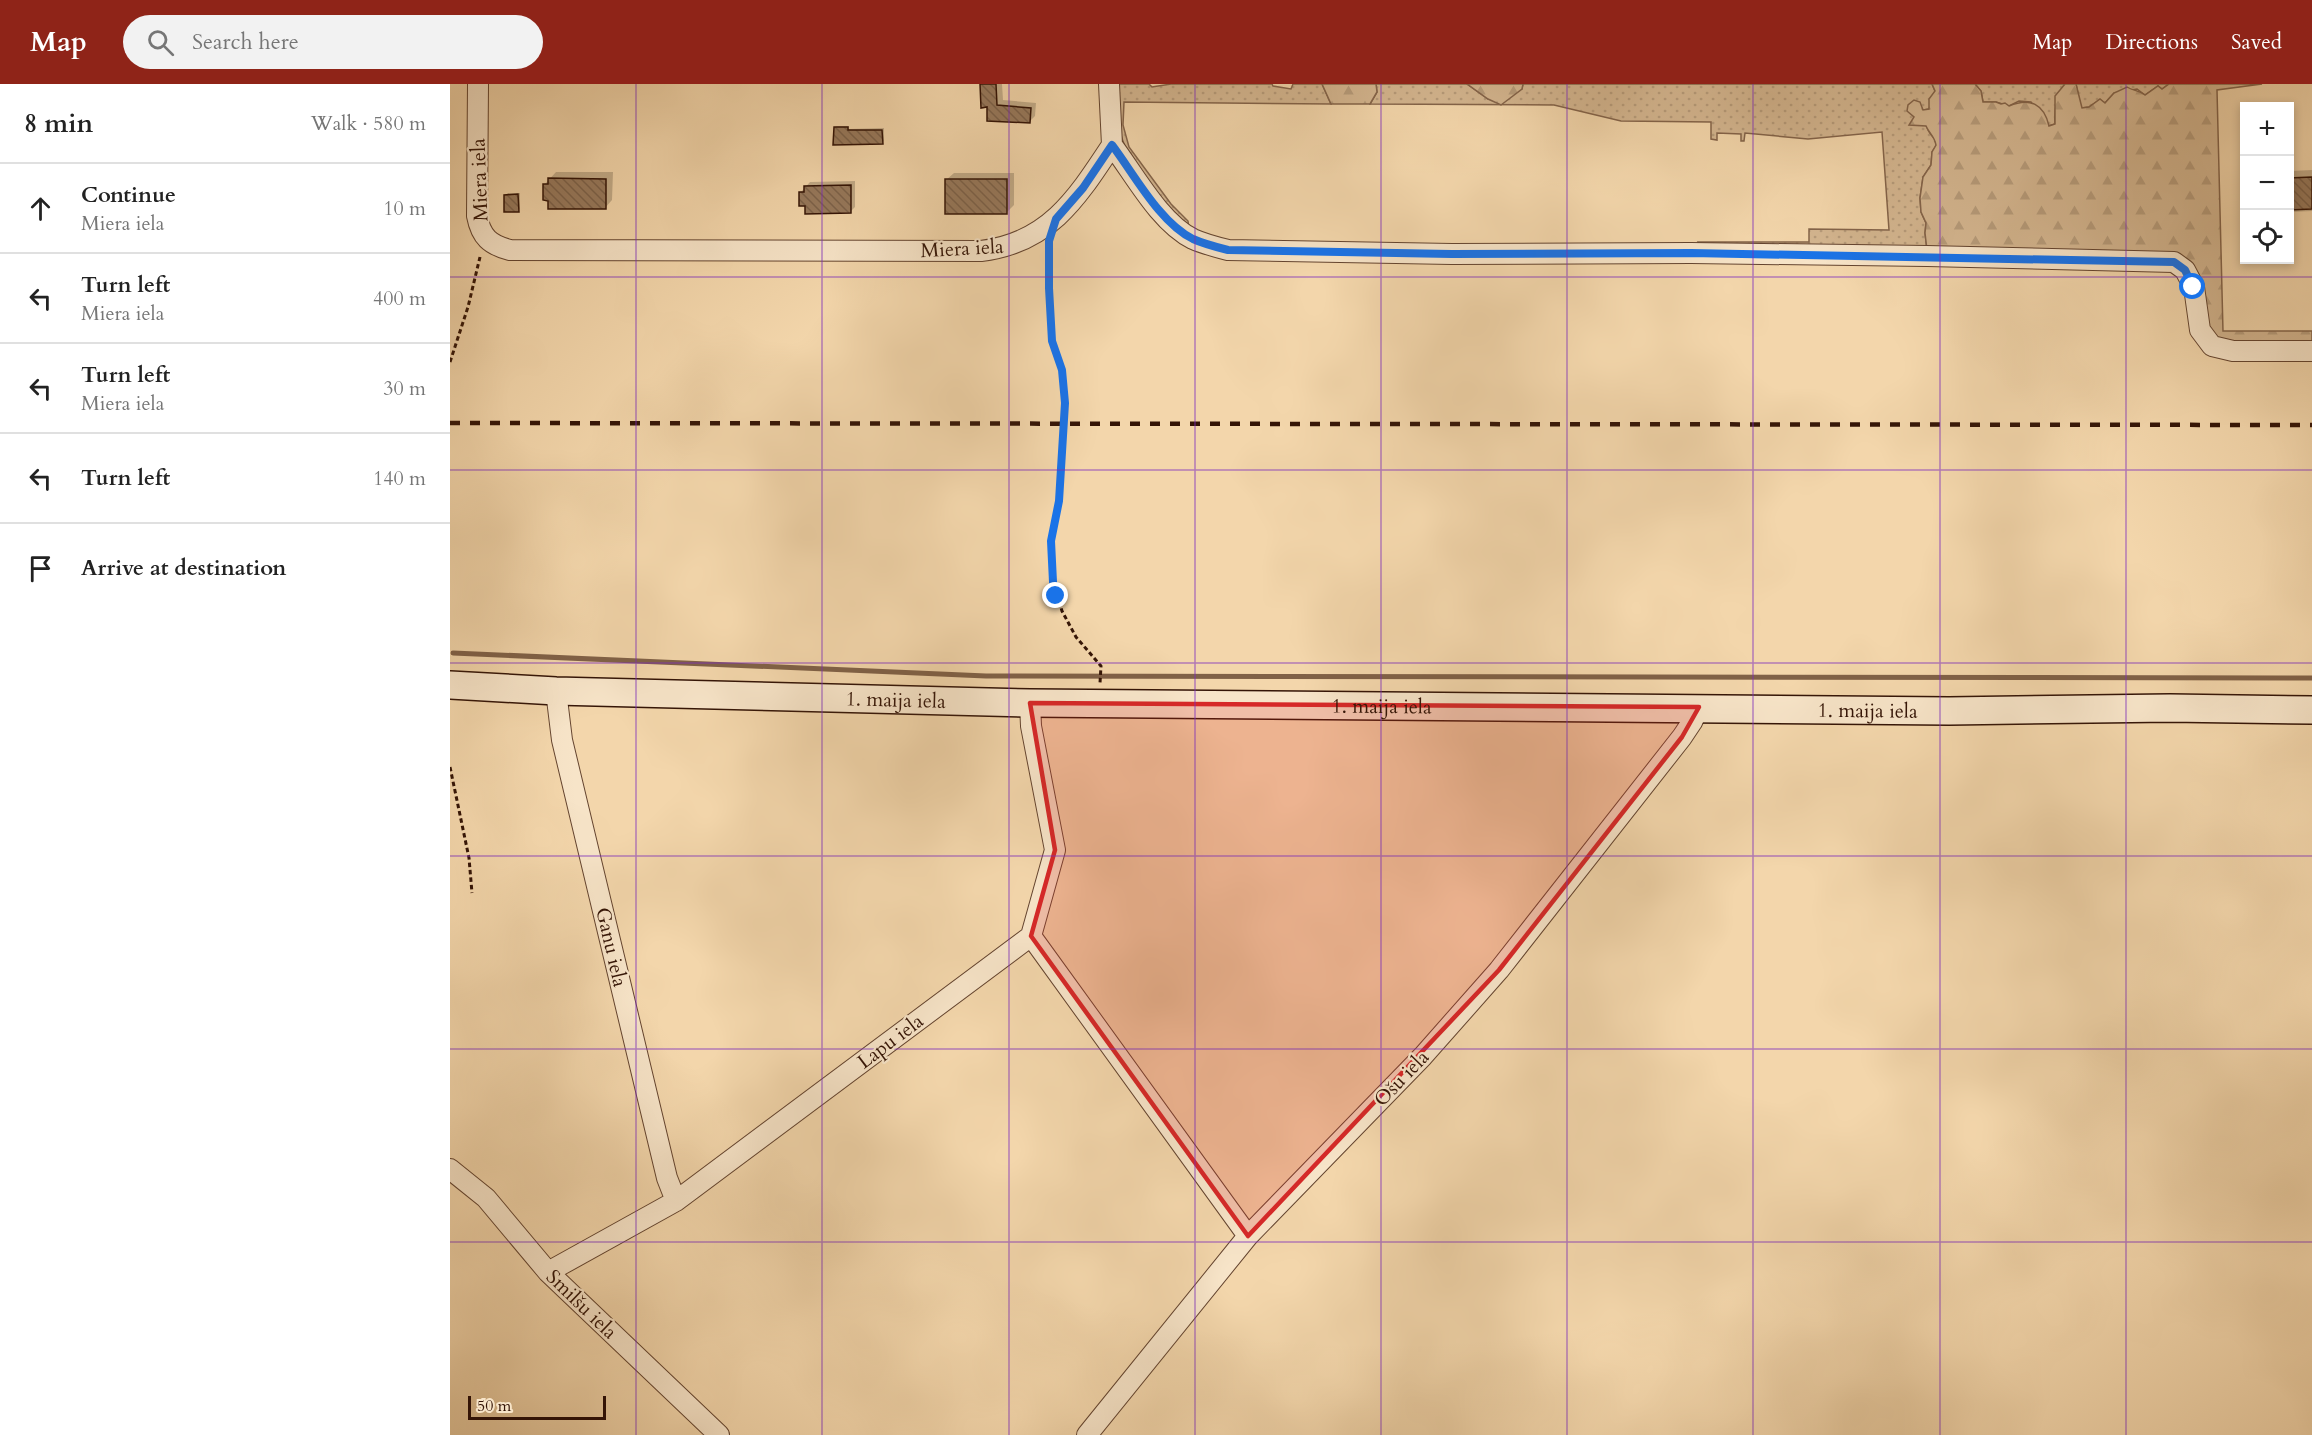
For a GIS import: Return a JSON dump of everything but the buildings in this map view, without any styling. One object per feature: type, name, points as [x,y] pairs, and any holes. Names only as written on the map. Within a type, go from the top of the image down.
[{"type":"street","name":"Miera iela","points":[[478,84],[477,216],[479,227],[489,242],[510,250],[981,251],[1001,249],[1020,243],[1056,219],[1083,188],[1112,145]]},
{"type":"street","points":[[1109,84],[1112,145],[1158,207],[1177,228],[1191,238],[1228,250],[1452,254],[1691,253],[2174,262],[2185,270],[2193,287],[2200,330],[2212,346],[2233,351],[2312,351]]},
{"type":"street","name":"1. maija iela","points":[[450,685],[556,691],[1030,703],[1699,707],[1949,711],[2170,708],[2312,710]]},
{"type":"street","name":"Ganu iela","points":[[556,691],[565,752],[667,1178],[676,1201]]},
{"type":"street","points":[[1030,703],[1031,726],[1055,850],[1031,936],[1248,1236]]},
{"type":"street","name":"Ošu iela","points":[[1087,1435],[1248,1236],[1423,1056],[1499,970],[1682,737],[1699,707]]},
{"type":"street","name":"Lapu iela","points":[[548,1272],[676,1201],[1031,936]]},
{"type":"street","name":"Smilšu iela","points":[[450,1169],[486,1198],[548,1272],[719,1435]]},
{"type":"path","points":[[1056,219],[1049,241],[1049,288],[1052,341],[1062,370],[1065,403],[1059,501],[1051,541],[1053,582],[1062,611],[1076,637],[1101,666],[1100,685]]},
{"type":"path","points":[[450,362],[468,307],[477,263],[489,242]]},
{"type":"path","points":[[450,766],[470,858],[472,893]]},
{"type":"highlighted area","points":[[1030,703],[1699,707],[1682,737],[1499,970],[1248,1236],[1031,936],[1055,850]]},
{"type":"green space","points":[[1117,84],[1149,84],[1152,87],[1171,84],[1272,84],[1291,89],[1293,84],[1322,84],[1331,104],[1124,102],[1123,125],[1129,147],[1171,204],[1188,221],[1189,229],[1150,186],[1125,147],[1118,123]]},
{"type":"green space","points":[[1322,84],[1376,84],[1377,92],[1370,104],[1331,104]]},
{"type":"green space","points":[[1376,84],[1467,84],[1488,99],[1522,89],[1523,84],[1932,84],[1935,91],[1929,109],[1923,110],[1926,126],[1935,139],[1936,146],[1932,152],[1931,165],[1923,177],[1920,198],[1921,212],[1926,223],[1927,250],[1699,244],[1698,242],[1809,242],[1809,229],[1889,230],[1882,132],[1808,139],[1745,133],[1744,141],[1741,141],[1741,134],[1717,133],[1717,140],[1711,139],[1711,122],[1621,121],[1554,105],[1370,104],[1377,92]]},
{"type":"green space","points":[[1467,84],[1523,84],[1522,89],[1501,105]]},
{"type":"green space","points":[[1932,84],[1975,84],[1981,91],[1983,102],[2005,103],[2009,106],[2023,102],[2035,104],[2044,112],[2049,126],[2055,124],[2055,96],[2065,84],[2076,84],[2082,108],[2089,107],[2100,99],[2105,103],[2114,93],[2127,87],[2145,95],[2158,86],[2162,89],[2169,84],[2262,84],[2217,90],[2223,331],[2312,331],[2312,345],[2238,345],[2216,339],[2210,331],[2195,272],[1927,250],[1926,223],[1921,212],[1920,198],[1923,177],[1931,165],[1932,152],[1936,145],[1926,126],[1909,125],[1914,117],[1907,111],[1908,105],[1914,100],[1920,102],[1923,110],[1929,109],[1929,99],[1935,91]]},
{"type":"green space","points":[[1975,84],[2065,84],[2056,103],[2055,124],[2048,126],[2031,102],[2019,101],[2009,106],[1996,102],[1983,102],[1981,91]]},
{"type":"green space","points":[[2076,84],[2169,84],[2162,89],[2158,86],[2145,95],[2137,89],[2114,93],[2105,103],[2100,100],[2089,107],[2081,108]]},
{"type":"waterway","points":[[453,653],[986,676],[2312,678]]},
{"type":"railway","points":[[450,423],[2312,425]]},
{"type":"route","points":[[1056,596],[1051,541],[1059,501],[1065,403],[1062,370],[1052,341],[1049,241],[1056,219],[1083,188],[1112,145],[1158,207],[1177,228],[1191,238],[1228,250],[1452,254],[1691,253],[2174,262],[2185,270],[2193,287]]}]
